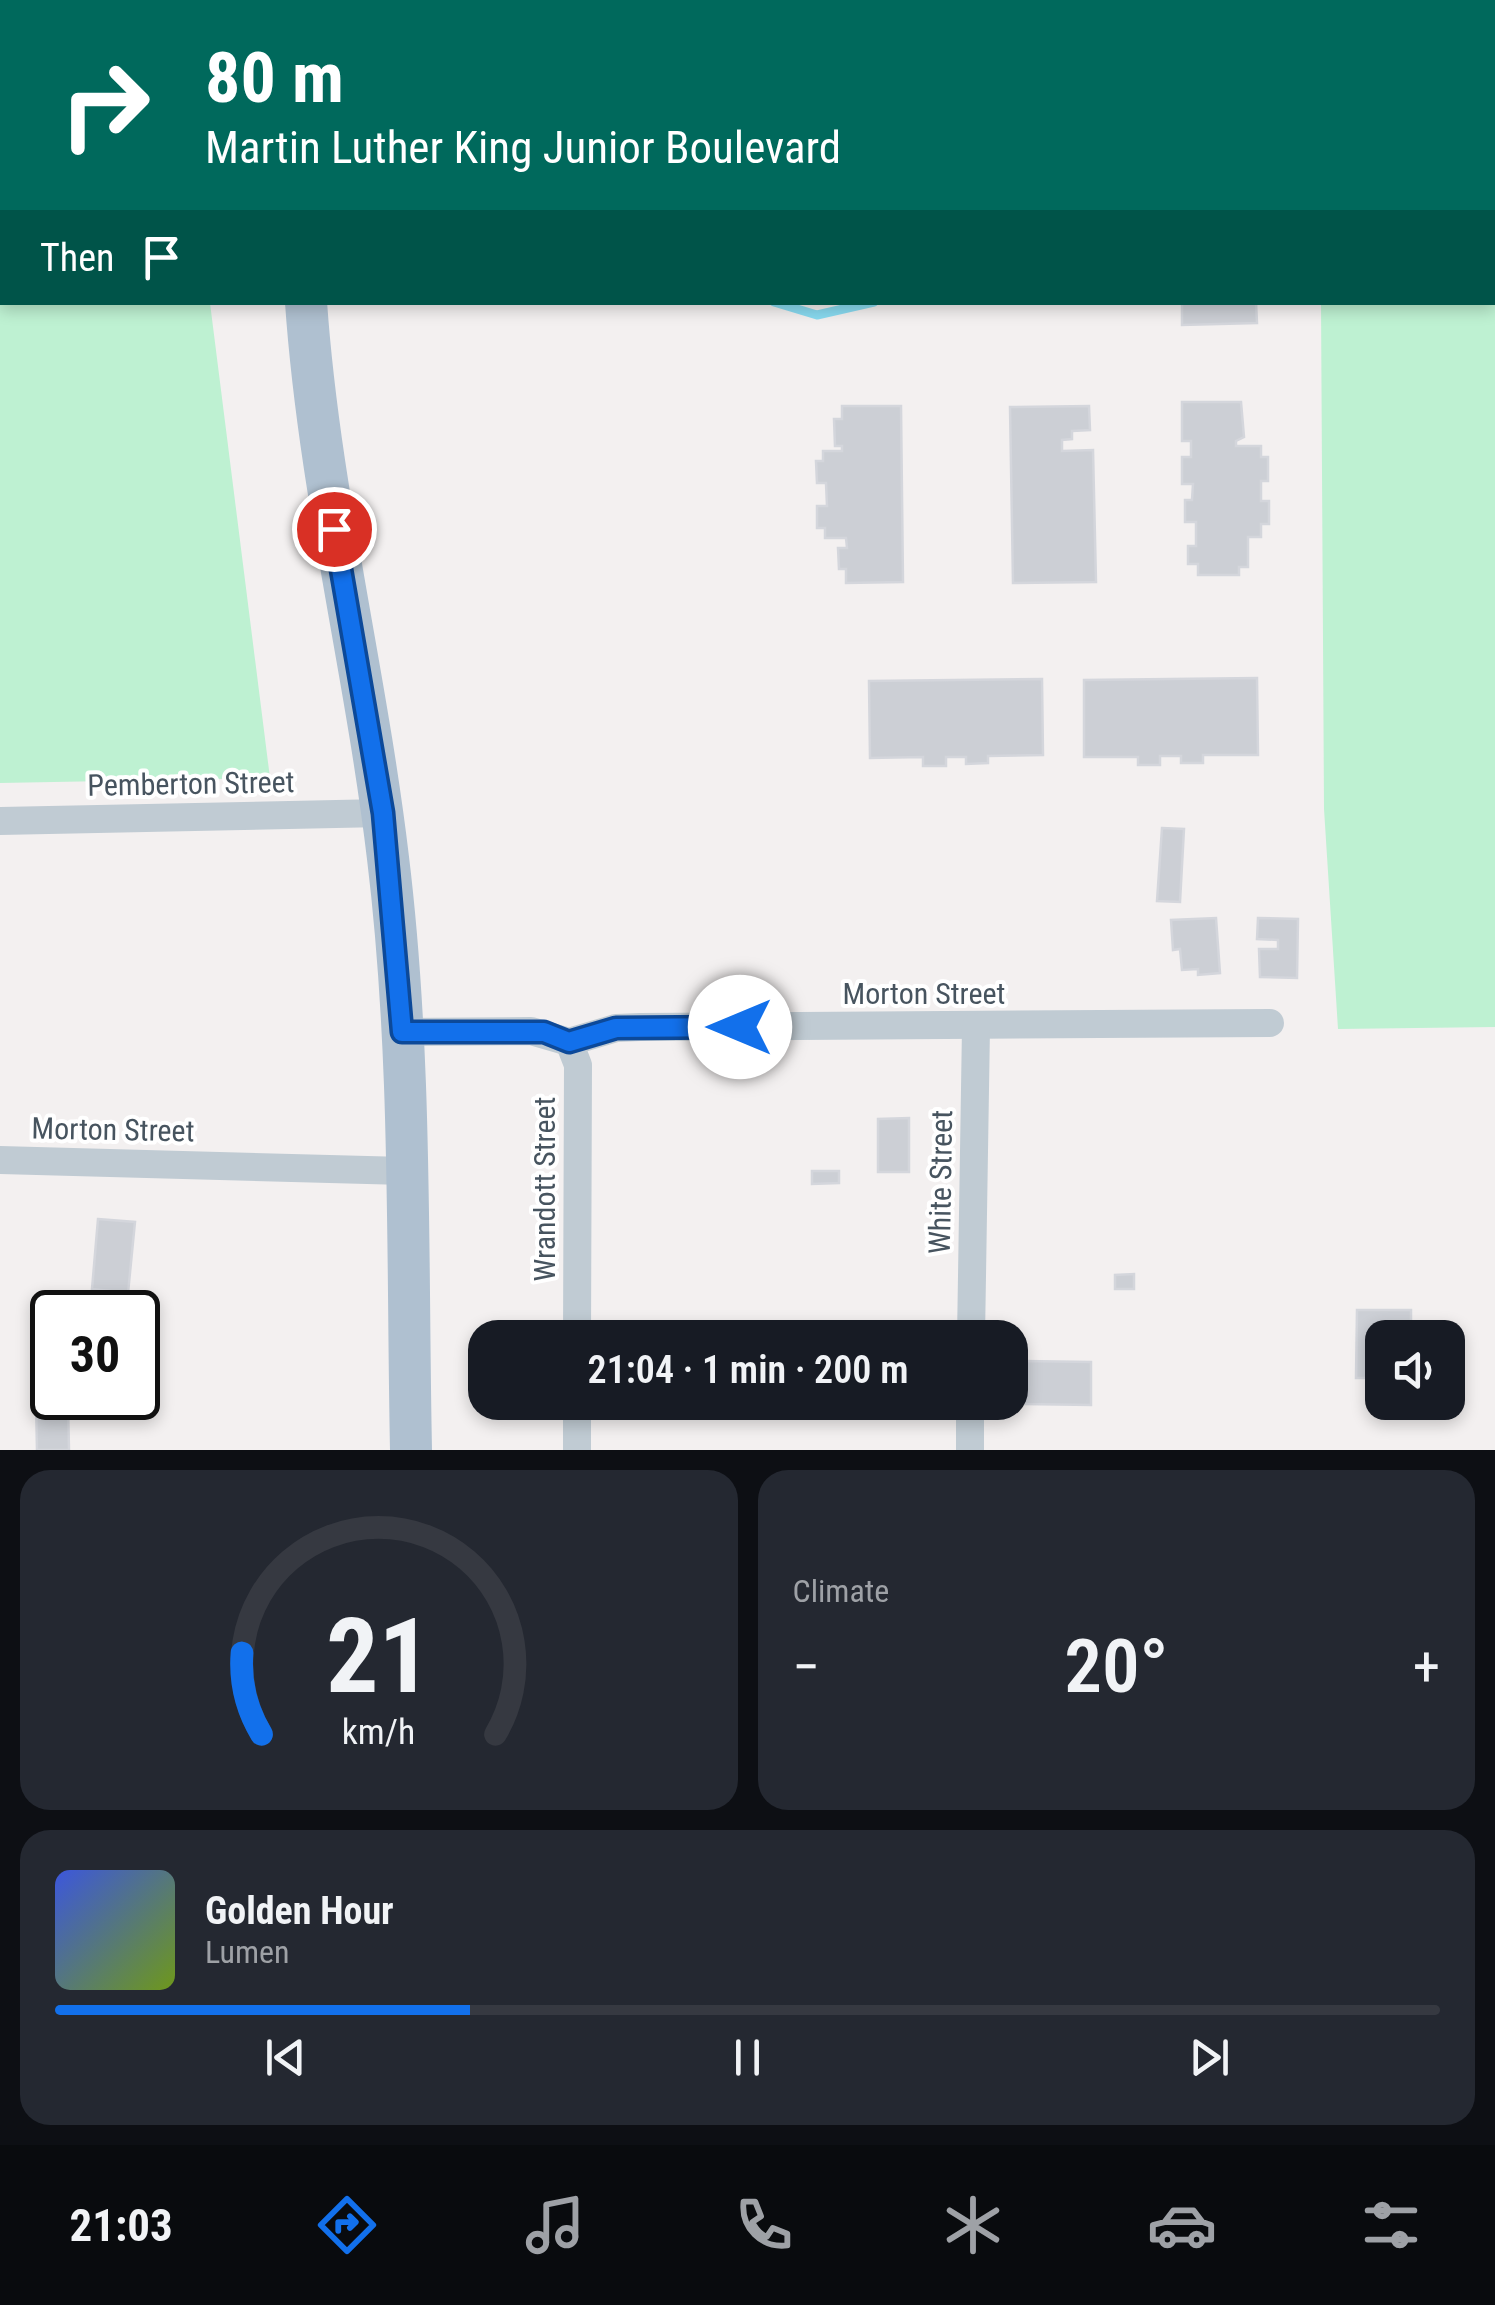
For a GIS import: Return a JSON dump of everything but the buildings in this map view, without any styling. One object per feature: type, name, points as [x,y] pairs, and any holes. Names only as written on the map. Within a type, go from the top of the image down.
[{"type":"main road","points":[[306,305],[327,491],[383,813],[402,1032],[410,1450]]},
{"type":"street","name":"Pemberton Street","points":[[0,821],[383,813]]},
{"type":"street","name":"Morton Street","points":[[402,1032],[544,1032],[569,1042],[616,1028],[640,1027],[976,1028],[1270,1023]]},
{"type":"street","name":"White Street","points":[[971,1320],[976,1028]]},
{"type":"street","name":"Wrandott Street","points":[[569,1042],[578,1065],[577,1320]]},
{"type":"street","name":"Morton Street","points":[[0,1160],[405,1171]]},
{"type":"street","points":[[577,1420],[577,1450]]},
{"type":"street","points":[[970,1420],[970,1450]]},
{"type":"green space","points":[[0,305],[210,305],[270,778],[0,783]]},
{"type":"green space","points":[[1321,305],[1495,305],[1495,1027],[1338,1029],[1324,809]]},
{"type":"waterway","points":[[784,305],[817,315],[861,305]]},
{"type":"route","points":[[334,529],[383,813],[402,1032],[544,1032],[569,1042],[616,1028],[740,1027]]}]
